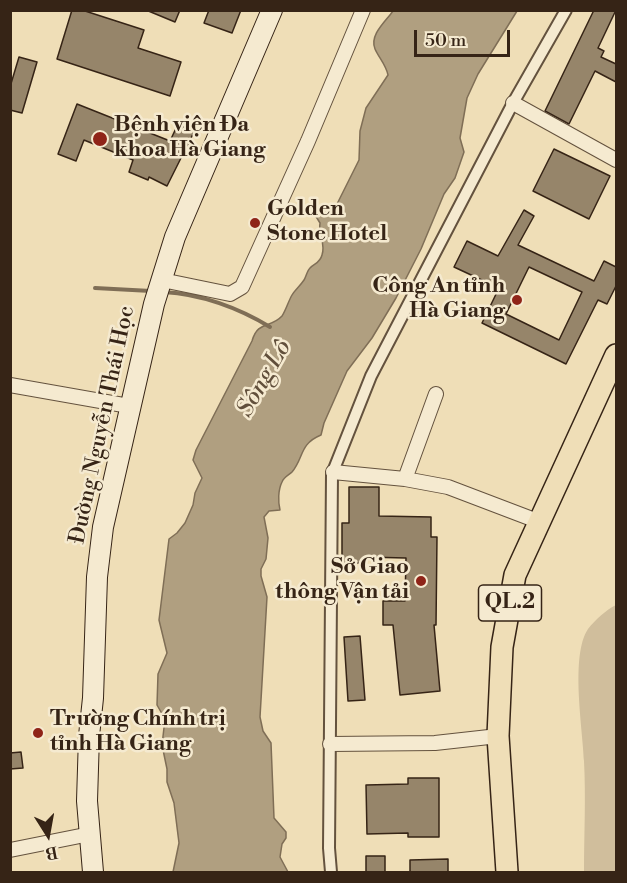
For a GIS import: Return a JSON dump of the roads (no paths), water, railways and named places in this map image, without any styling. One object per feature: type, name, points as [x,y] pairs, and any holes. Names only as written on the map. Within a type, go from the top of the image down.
[{"type":"main road","name":"Đường Nguyễn Thái Học","points":[[93,873],[87,801],[99,548],[129,406],[154,304],[175,237],[272,10]]},
{"type":"main road","name":"QL.2","points":[[507,873],[498,736],[502,647],[515,575],[616,356]]},
{"type":"street","points":[[161,282],[230,294],[243,287],[363,10]]},
{"type":"street","points":[[331,873],[329,848],[333,472],[371,376],[513,103],[566,10]]},
{"type":"street","points":[[513,103],[616,160]]},
{"type":"street","points":[[10,385],[129,406]]},
{"type":"street","points":[[405,478],[436,394]]},
{"type":"street","points":[[333,472],[405,478],[448,487],[540,522]]},
{"type":"street","points":[[330,744],[435,742],[498,736]]},
{"type":"street","points":[[10,850],[90,834]]},
{"type":"water","name":"Sông Lô","points":[[393,11],[517,11],[478,74],[467,98],[460,138],[464,152],[455,178],[444,194],[421,249],[372,338],[347,371],[321,435],[305,447],[296,467],[283,480],[279,492],[280,510],[269,511],[264,517],[268,538],[266,559],[261,569],[261,576],[267,597],[260,717],[263,731],[271,743],[274,818],[286,832],[280,857],[288,872],[173,872],[179,843],[174,803],[167,782],[162,745],[165,719],[157,705],[158,674],[167,653],[159,620],[169,539],[185,523],[202,478],[193,460],[196,450],[255,334],[261,327],[282,316],[309,269],[321,258],[323,247],[320,223],[312,210],[316,207],[334,210],[359,160],[360,131],[366,108],[388,75],[375,49],[374,39],[379,28]]},
{"type":"waterway","points":[[95,288],[151,291]]},
{"type":"waterway","name":"Sông Lô","points":[[164,292],[219,303],[270,327]]},
{"type":"place","name":"Bệnh viện Đa khoa Hà Giang","points":[[100,139]]},
{"type":"place","name":"Golden Stone Hotel","points":[[255,223]]},
{"type":"place","name":"Công An tỉnh Hà Giang","points":[[517,300]]},
{"type":"place","name":"Sở Giao thông Vận tải","points":[[421,581]]},
{"type":"place","name":"Trường Chính trị tỉnh Hà Giang","points":[[38,733]]}]
